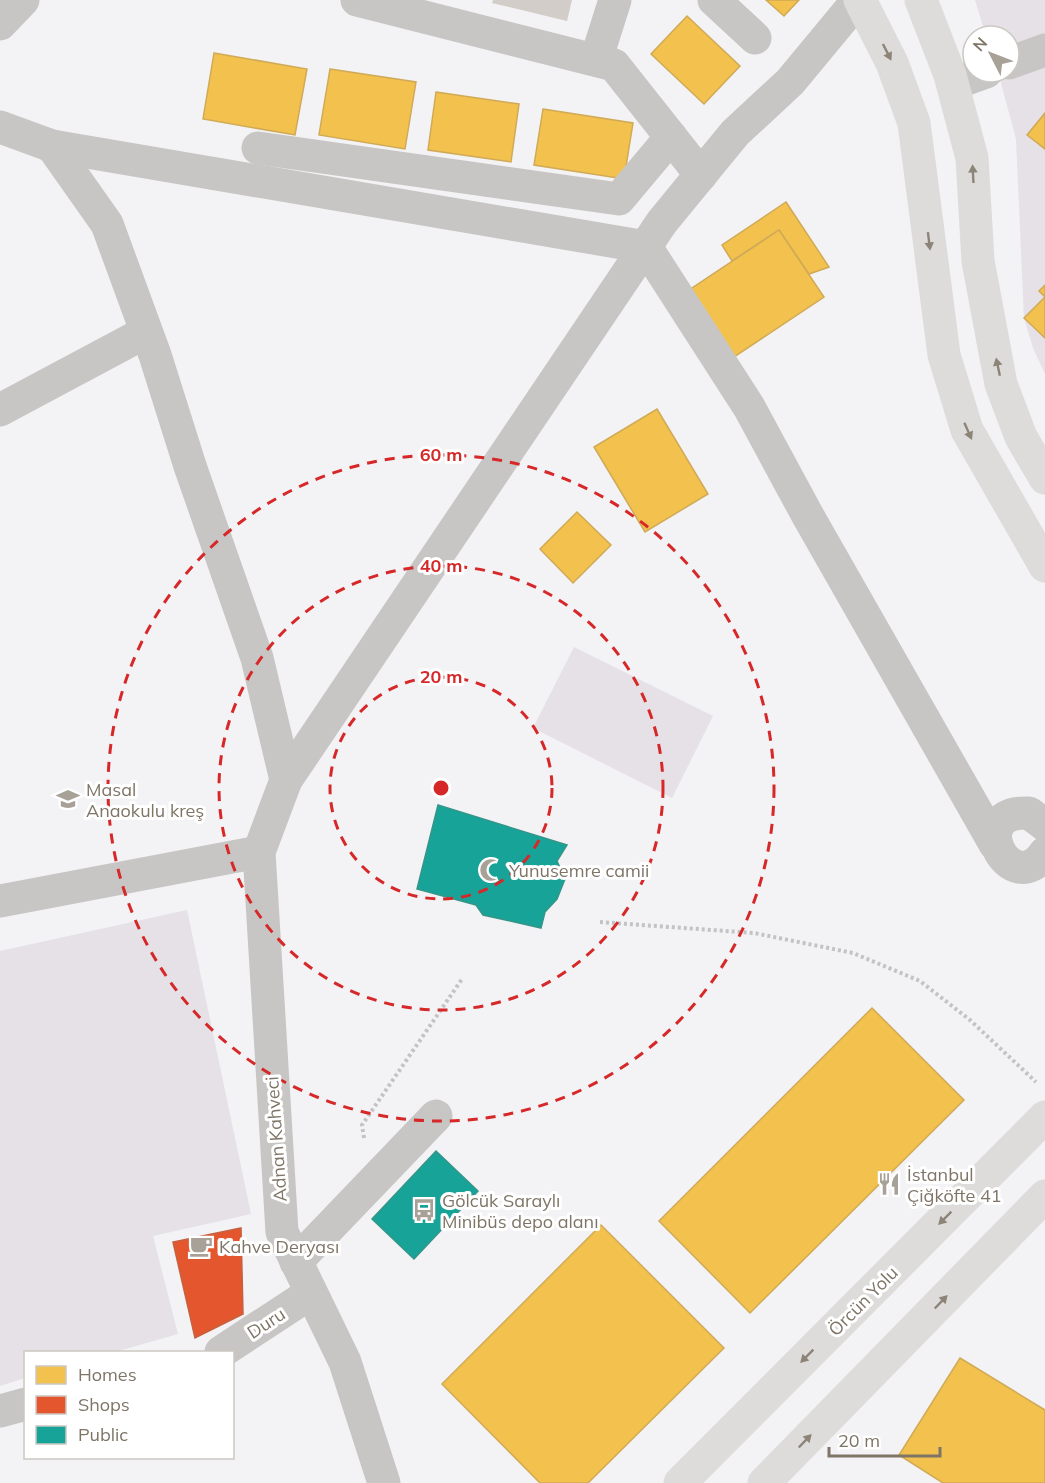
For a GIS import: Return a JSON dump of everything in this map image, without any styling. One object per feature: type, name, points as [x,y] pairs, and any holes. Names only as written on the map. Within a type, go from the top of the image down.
[{"type":"main road","points":[[859,0],[892,63],[914,123],[944,355],[967,430],[1045,566]]},
{"type":"main road","points":[[921,0],[953,84],[972,158],[978,261],[1001,384],[1021,437],[1045,478]]},
{"type":"main road","name":"Örcün Yolu","points":[[680,1483],[1045,1118]]},
{"type":"main road","points":[[764,1483],[1045,1196]]},
{"type":"street","points":[[0,24],[23,0]]},
{"type":"street","points":[[357,0],[614,65],[701,175]]},
{"type":"street","points":[[596,60],[615,0]]},
{"type":"street","points":[[714,0],[755,38]]},
{"type":"street","name":"Adnan Kahveci","points":[[384,1483],[345,1362],[282,1232],[259,852],[286,780],[662,222],[735,133],[790,82],[859,0]]},
{"type":"street","points":[[1021,59],[1045,50]]},
{"type":"street","points":[[953,84],[961,81]]},
{"type":"street","points":[[0,127],[51,146],[646,247],[749,407],[808,516],[1004,860],[1020,867],[1037,862],[1045,853]]},
{"type":"street","points":[[258,148],[620,199],[671,136]]},
{"type":"street","points":[[51,146],[107,224],[257,658],[286,780]]},
{"type":"street","points":[[0,410],[146,332]]},
{"type":"street","points":[[995,844],[999,826],[1011,815],[1029,813],[1045,825]]},
{"type":"street","points":[[0,901],[259,852]]},
{"type":"street","points":[[296,1262],[436,1116]]},
{"type":"street","name":"Duru","points":[[224,1351],[311,1293]]},
{"type":"street","points":[[0,1411],[24,1405]]},
{"type":"path","points":[[600,922],[754,933],[853,953],[920,981],[970,1020],[1037,1083]]},
{"type":"path","points":[[365,1145],[362,1125],[462,979]]},
{"type":"shaded area","points":[[493,0],[572,0],[567,21],[492,3]]},
{"type":"shaded area","points":[[975,0],[1045,0],[1045,374],[1033,348],[1024,318],[1016,139],[1001,84],[1021,84],[1021,24],[982,24]]},
{"type":"shaded area","points":[[574,647],[713,716],[672,798],[533,728]]},
{"type":"shaded area","points":[[187,910],[251,1214],[153,1236],[178,1334],[118,1351],[24,1351],[24,1378],[0,1386],[0,951]]},
{"type":"building: Homes","points":[[766,0],[799,0],[784,16]]},
{"type":"building: Homes","points":[[687,16],[740,66],[704,104],[651,54]]},
{"type":"building: Homes","points":[[214,53],[307,69],[295,135],[203,119]]},
{"type":"building: Homes","points":[[330,69],[416,82],[405,149],[319,135]]},
{"type":"building: Homes","points":[[436,92],[519,104],[511,162],[428,150]]},
{"type":"building: Homes","points":[[543,109],[633,123],[624,179],[534,165]]},
{"type":"building: Homes","points":[[1045,113],[1045,149],[1027,135]]},
{"type":"building: Homes","points":[[786,202],[829,267],[809,274],[779,230],[732,261],[722,245]]},
{"type":"building: Homes","points":[[779,230],[824,297],[725,363],[680,296]]},
{"type":"building: Homes","points":[[1045,285],[1045,297],[1039,291]]},
{"type":"building: Homes","points":[[1045,297],[1045,338],[1024,318]]},
{"type":"building: Homes","points":[[657,409],[708,494],[645,532],[594,447]]},
{"type":"building: Homes","points":[[577,512],[611,545],[573,583],[540,549]]},
{"type":"building: Homes","points":[[872,1008],[964,1100],[750,1313],[659,1221]]},
{"type":"building: Homes","points":[[601,1225],[724,1348],[588,1483],[540,1483],[442,1384]]},
{"type":"building: Homes","points":[[960,1358],[1045,1410],[1045,1483],[943,1483],[899,1455]]},
{"type":"building: Shops","points":[[241,1228],[243,1314],[195,1338],[173,1242]]},
{"type":"building: Public","name":"Yunusemre camii","points":[[438,805],[567,845],[557,861],[565,879],[557,899],[545,912],[541,928],[483,915],[476,905],[417,889]]},
{"type":"building: Public","points":[[436,1151],[478,1191],[414,1259],[372,1219]]},
{"type":"place","name":"Masal Anaokulu kreş","points":[[68,799]]},
{"type":"place","name":"Yunusemre camii","points":[[491,870]]},
{"type":"place","name":"İstanbul Çiğköfte 41","points":[[889,1184]]},
{"type":"place","name":"Gölcük Saraylı Minibüs depo alanı","points":[[424,1210]]},
{"type":"place","name":"Kahve Deryası","points":[[201,1246]]}]
